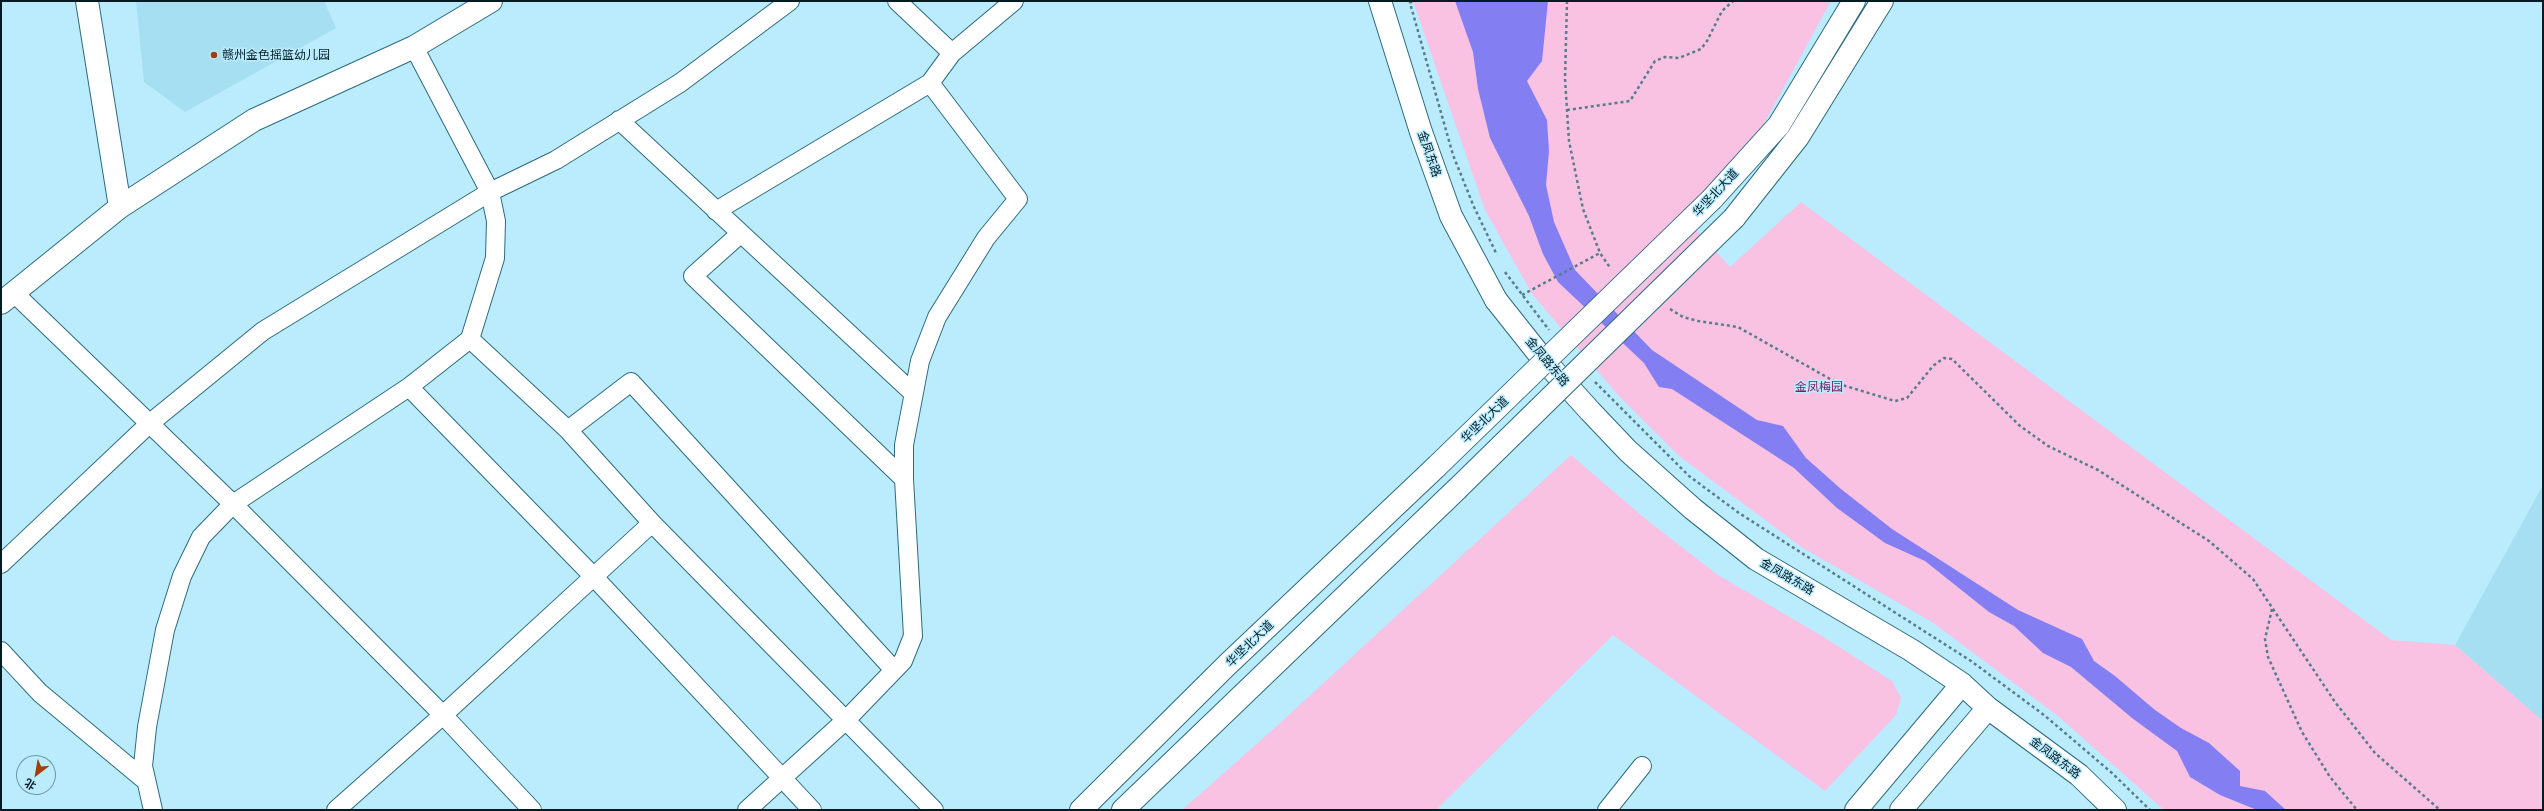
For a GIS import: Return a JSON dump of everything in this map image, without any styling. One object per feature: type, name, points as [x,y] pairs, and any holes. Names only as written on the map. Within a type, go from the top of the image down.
[{"type":"main road","points":[[87,1],[120,207]]},
{"type":"main road","points":[[7,297],[120,207],[254,120],[414,47],[491,1]]},
{"type":"main road","name":"金凤东路","points":[[1380,1],[1421,132],[1451,216],[1496,300]]},
{"type":"main road","name":"华坚北大道","points":[[1081,810],[1227,665],[1436,467],[1712,199],[1779,125],[1854,1]]},
{"type":"main road","points":[[1123,810],[1457,489],[1734,218],[1798,137],[1882,1]]},
{"type":"main road","name":"金凤路东路","points":[[1496,300],[1542,358],[1590,411],[1628,451],[1692,509],[1756,559],[1904,646],[1962,684],[1988,708],[2079,775],[2115,810]]},
{"type":"main road","points":[[1856,810],[1962,684]]},
{"type":"main road","points":[[1901,810],[1988,708]]},
{"type":"street","points":[[1,564],[149,424],[263,331],[490,192],[556,160],[680,83],[790,1]]},
{"type":"street","points":[[897,1],[952,53]]},
{"type":"street","points":[[716,211],[930,83],[952,53],[1014,1]]},
{"type":"street","points":[[153,810],[143,766],[147,727],[165,630],[182,576],[201,537],[233,504],[409,387],[470,339],[495,258],[496,221],[490,192],[414,47]]},
{"type":"street","points":[[747,810],[846,720],[894,670],[902,661],[913,636],[904,479],[904,445],[920,361],[937,317],[986,238],[1018,199],[930,83]]},
{"type":"street","points":[[619,120],[740,234],[913,393]]},
{"type":"street","points":[[740,234],[693,276],[904,479]]},
{"type":"street","points":[[7,297],[149,424],[233,504],[443,715],[532,810]]},
{"type":"street","points":[[470,339],[568,430],[652,522],[934,810]]},
{"type":"street","points":[[568,430],[631,382],[894,670]]},
{"type":"street","points":[[409,387],[593,576],[812,810]]},
{"type":"street","points":[[336,810],[443,715],[652,522]]},
{"type":"street","points":[[1,651],[40,693],[146,781]]},
{"type":"street","points":[[1607,810],[1642,766]]},
{"type":"path","points":[[1412,1],[1410,3],[1453,155],[1474,207],[1501,263]]},
{"type":"path","points":[[1567,1],[1567,110],[1569,141],[1583,210],[1600,253],[1610,269],[1617,274]]},
{"type":"path","points":[[1567,110],[1630,101],[1655,60],[1665,57],[1679,58],[1701,49],[1707,41],[1722,11],[1732,1]]},
{"type":"path","points":[[1522,295],[1600,253]]},
{"type":"path","points":[[1504,270],[1552,334]]},
{"type":"path","points":[[1663,304],[1683,317],[1698,321],[1738,327],[1839,384],[1895,401],[1907,398],[1933,366],[1944,358],[1952,359],[2019,425],[2048,446],[2098,470],[2209,541],[2253,579],[2335,702],[2375,753],[2440,810]]},
{"type":"path","points":[[1594,381],[1689,476],[1739,512],[1971,661],[2044,715],[2112,773],[2150,810]]},
{"type":"path","points":[[2272,608],[2265,639],[2268,657],[2302,732],[2330,777],[2356,810]]},
{"type":"shaded area","name":"赣州金色摇篮幼儿园","points":[[136,1],[324,1],[336,28],[185,112],[144,82]]},
{"type":"shaded area","points":[[1455,1],[1548,1],[1542,61],[1527,81],[1547,120],[1549,151],[1546,185],[1554,222],[1575,270],[1652,350],[1757,420],[1783,426],[1806,458],[1841,489],[1892,529],[2018,610],[2082,639],[2094,661],[2115,676],[2155,710],[2181,728],[2209,743],[2240,771],[2240,786],[2265,791],[2286,810],[2257,810],[2220,795],[2190,777],[2177,751],[2132,718],[2071,667],[2043,653],[2014,626],[1989,612],[1925,561],[1885,543],[1837,508],[1794,468],[1672,389],[1659,387],[1644,363],[1558,282],[1543,254],[1529,216],[1490,138],[1478,89],[1473,52]]},
{"type":"shaded area","points":[[2543,485],[2543,721],[2455,645]]},
{"type":"green space","name":"金凤梅园","points":[[1413,1],[1831,1],[1755,140],[1690,223],[1730,267],[1801,202],[2391,640],[2455,645],[2543,721],[2543,810],[2164,810],[2058,716],[1932,622],[1803,548],[1679,456],[1618,395],[1532,294],[1485,210]]},
{"type":"green space","points":[[1571,455],[1648,521],[1718,575],[1822,636],[1892,681],[1901,698],[1896,715],[1825,791],[1613,635],[1436,810],[1182,810],[1278,725]]},
{"type":"place","name":"赣州金色摇篮幼儿园","points":[[214,55]]}]
